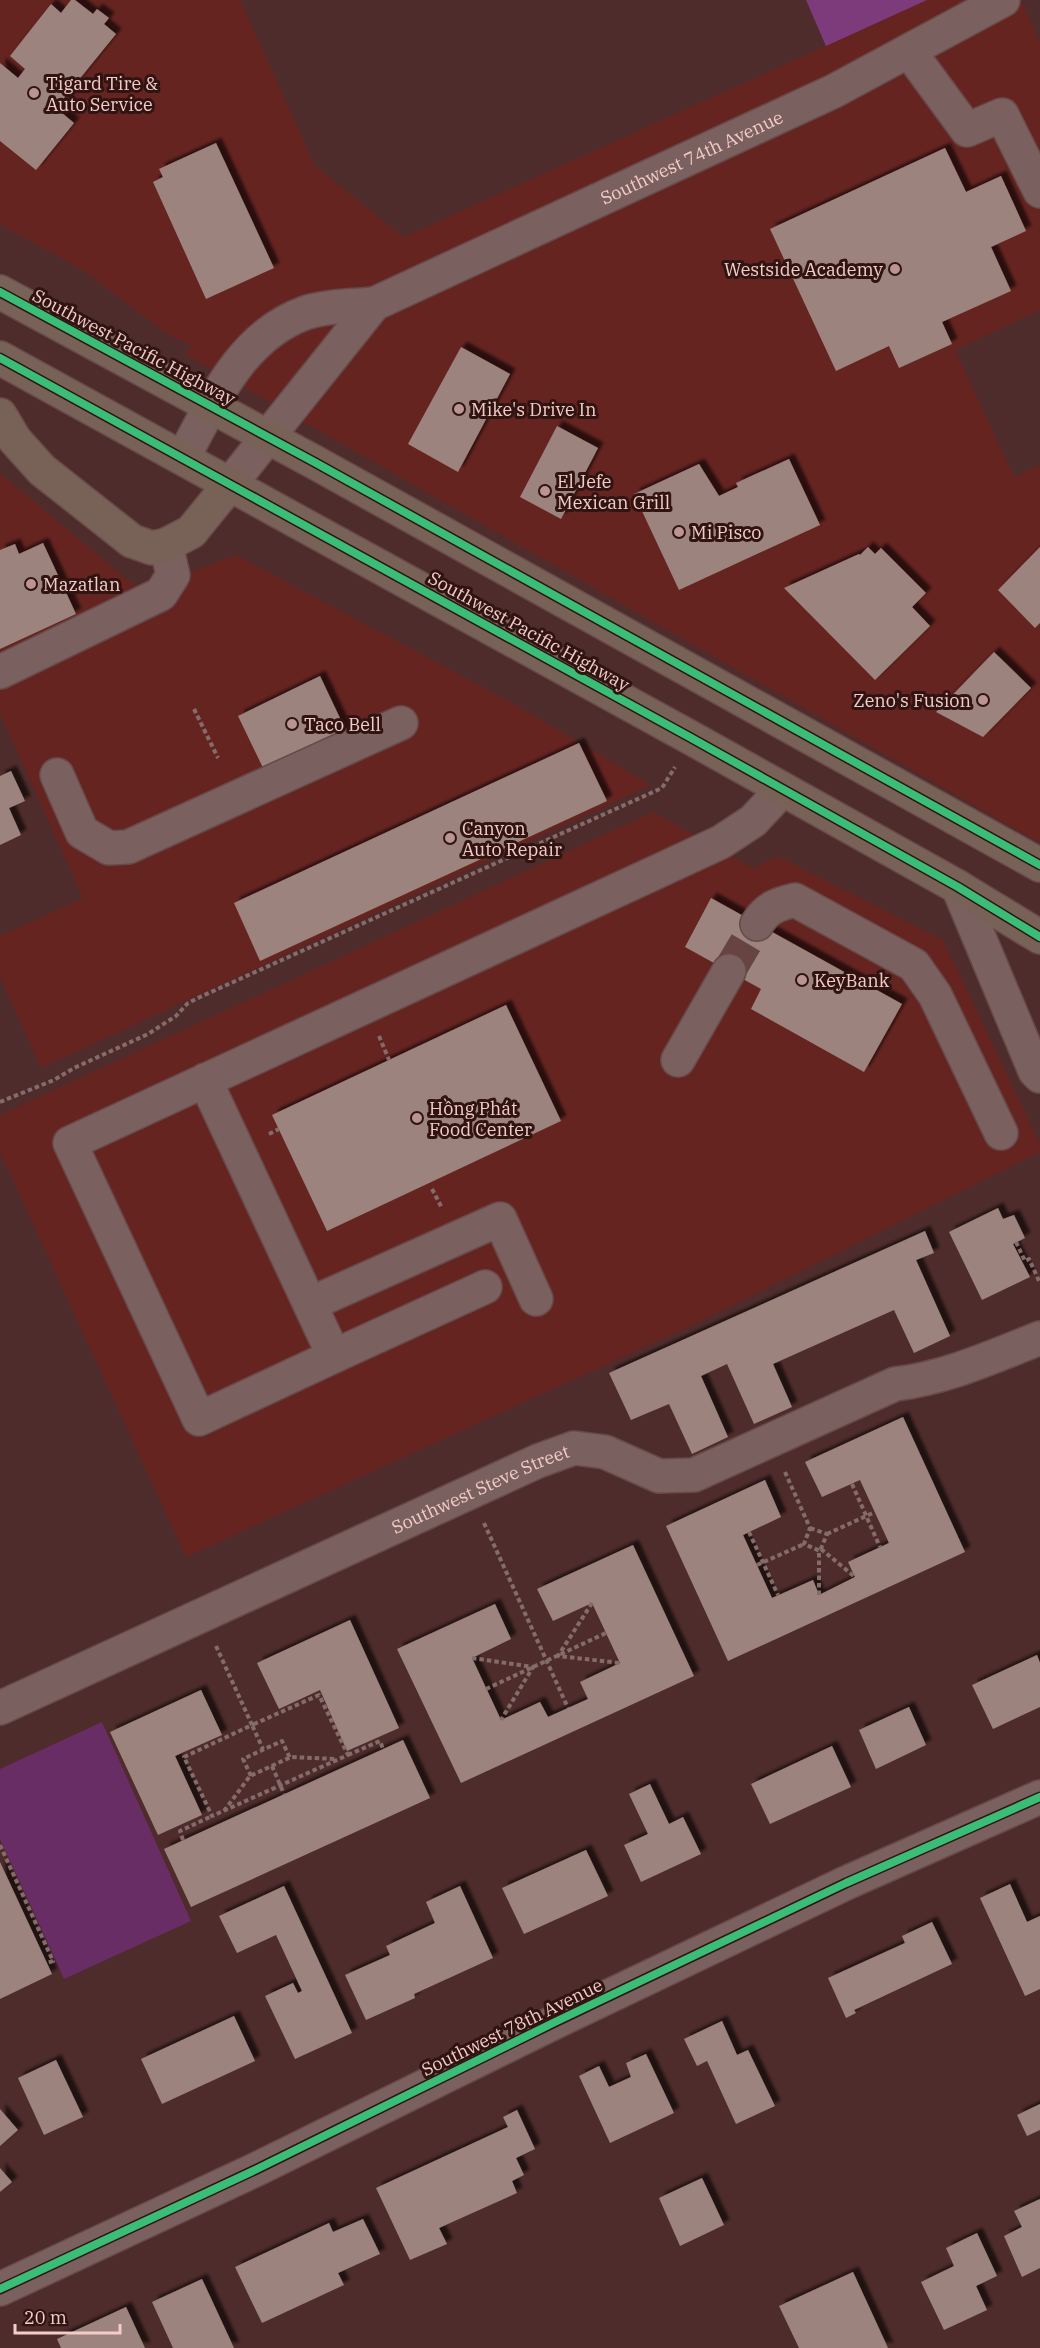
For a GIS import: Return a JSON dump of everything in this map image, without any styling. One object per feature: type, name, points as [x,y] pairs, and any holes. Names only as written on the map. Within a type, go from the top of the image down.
[{"type":"highway","name":"Southwest Pacific Highway","points":[[0,292],[211,405],[1040,865]]},
{"type":"highway","name":"Southwest Pacific Highway","points":[[0,358],[693,739],[958,887],[1040,937]]},
{"type":"highway","points":[[0,415],[15,440],[42,470],[132,541],[152,548],[179,539],[196,527],[231,483]]},
{"type":"street","name":"Southwest 74th Avenue","points":[[183,458],[211,405],[233,370],[248,352],[281,324],[307,312],[374,304],[815,100],[1004,0]]},
{"type":"street","points":[[909,51],[967,130],[1002,115],[1040,191]]},
{"type":"street","name":"Southwest 74th Avenue","points":[[231,483],[374,304]]},
{"type":"street","points":[[0,672],[161,594],[173,575],[166,545]]},
{"type":"street","points":[[57,775],[82,832],[109,848],[128,847],[401,723]]},
{"type":"street","points":[[485,1287],[199,1419],[70,1143],[721,842],[753,821],[782,790]]},
{"type":"street","points":[[958,887],[1035,1071],[1040,1076]]},
{"type":"street","points":[[757,924],[763,913],[775,905],[795,900],[914,965],[935,994],[1001,1133]]},
{"type":"street","points":[[678,1060],[729,971]]},
{"type":"street","points":[[205,1080],[334,1356]]},
{"type":"street","points":[[310,1304],[500,1219],[536,1299]]},
{"type":"street","name":"Southwest Steve Street","points":[[0,1708],[529,1466],[574,1448],[605,1452],[659,1476],[694,1475],[895,1384],[925,1381],[958,1371],[1040,1338]]},
{"type":"street","name":"Southwest 78th Avenue","points":[[0,2289],[257,2169],[846,1882],[1040,1797]]},
{"type":"path","points":[[194,709],[218,758]]},
{"type":"path","points":[[0,1102],[54,1080],[74,1068],[148,1034],[176,1016],[188,1003],[200,997],[662,788],[693,739]]},
{"type":"path","points":[[1016,1242],[1025,1261],[1029,1259],[1040,1283]]},
{"type":"path","points":[[757,1565],[804,1544],[810,1528],[783,1469]]},
{"type":"path","points":[[852,1484],[880,1547]]},
{"type":"path","points":[[819,1594],[820,1550],[827,1534],[875,1512]]},
{"type":"path","points":[[810,1528],[827,1534]]},
{"type":"path","points":[[749,1532],[778,1595]]},
{"type":"path","points":[[804,1544],[820,1550],[855,1577]]},
{"type":"path","points":[[494,1545],[568,1708]]},
{"type":"path","points":[[558,1656],[592,1603]]},
{"type":"path","points":[[486,1689],[606,1633]]},
{"type":"path","points":[[558,1656],[620,1663]]},
{"type":"path","points":[[472,1658],[533,1667]]},
{"type":"path","points":[[226,1667],[263,1749]]},
{"type":"path","points":[[501,1720],[533,1667]]},
{"type":"path","points":[[212,1816],[184,1757],[252,1725],[319,1695],[348,1755]]},
{"type":"path","points":[[251,1776],[243,1759],[263,1749],[282,1741],[290,1758]]},
{"type":"path","points":[[183,1840],[180,1832],[212,1816],[380,1741],[383,1749]]},
{"type":"path","points":[[224,1811],[251,1776],[290,1758],[339,1760]]},
{"type":"path","points":[[272,1766],[284,1794]]},
{"type":"path","points":[[0,1845],[53,1961],[47,1963]]},
{"type":"shaded area","points":[[0,0],[240,0],[315,166],[404,237],[927,0],[1021,0],[1040,43],[1040,310],[955,350],[1014,477],[1040,465],[1040,843],[185,354],[192,346],[167,334],[83,270],[0,224]]},
{"type":"shaded area","points":[[806,0],[927,0],[826,46]]},
{"type":"shaded area","points":[[0,473],[141,591],[236,555],[511,702],[651,785],[41,1068],[0,977],[0,936],[83,898],[0,713]]},
{"type":"shaded area","points":[[653,812],[753,868],[778,856],[943,940],[1040,1144],[1040,1152],[699,1322],[186,1557],[0,1152],[0,1115]]},
{"type":"shaded area","points":[[102,1722],[191,1921],[64,1979],[0,1839],[0,1769]]},
{"type":"building","name":"Tigard Tire & Auto Service","points":[[71,0],[75,0],[93,14],[97,9],[109,18],[104,24],[116,34],[56,108],[74,123],[36,170],[0,141],[0,63],[18,78],[25,69],[10,56],[51,4],[61,13]]},
{"type":"building","points":[[216,143],[274,268],[206,299],[153,182],[163,177],[159,169]]},
{"type":"building","name":"Westside Academy","points":[[945,148],[966,192],[1001,176],[1026,231],[991,247],[1011,291],[942,322],[952,344],[899,368],[889,346],[836,371],[770,229]]},
{"type":"building","name":"Mike's Drive In","points":[[461,347],[510,374],[458,472],[408,444]]},
{"type":"building","points":[[557,426],[598,448],[561,519],[520,497]]},
{"type":"building","points":[[789,459],[820,525],[679,590],[634,494],[699,464],[719,496],[738,487],[736,483]]},
{"type":"building","name":"Mazatlan","points":[[43,543],[76,614],[0,649],[0,550],[15,544],[19,554]]},
{"type":"building","points":[[868,547],[875,554],[881,548],[926,593],[912,607],[930,626],[875,680],[784,588],[860,555]]},
{"type":"building","points":[[1040,547],[1040,623],[1035,628],[998,590]]},
{"type":"building","name":"Zeno's Fusion","points":[[994,652],[1031,688],[983,737],[936,712]]},
{"type":"building","name":"Taco Bell","points":[[320,676],[347,733],[265,772],[238,716]]},
{"type":"building","name":"Canyon Auto Repair","points":[[579,743],[607,801],[260,961],[234,903]]},
{"type":"building","points":[[11,771],[25,801],[9,808],[21,835],[0,845],[0,776]]},
{"type":"building","name":"KeyBank","points":[[711,898],[902,1004],[864,1072],[751,1009],[761,989],[685,947]]},
{"type":"building","name":"Hồng Phát Food Center","points":[[506,1005],[561,1121],[327,1231],[272,1115]]},
{"type":"building","points":[[998,1208],[1003,1219],[1014,1215],[1025,1238],[1013,1244],[1030,1277],[982,1300],[949,1232]]},
{"type":"building","points":[[925,1231],[934,1253],[916,1260],[950,1336],[914,1353],[894,1310],[773,1364],[792,1407],[754,1424],[727,1364],[701,1376],[728,1437],[692,1454],[669,1404],[631,1420],[609,1373]]},
{"type":"building","points":[[903,1417],[965,1552],[728,1661],[666,1526],[765,1480],[781,1517],[743,1535],[772,1598],[813,1580],[819,1595],[855,1577],[848,1562],[889,1543],[860,1480],[822,1497],[805,1462]]},
{"type":"building","points":[[633,1545],[694,1676],[461,1783],[397,1649],[495,1604],[511,1639],[472,1658],[501,1720],[540,1702],[548,1717],[588,1699],[580,1682],[620,1663],[592,1603],[553,1621],[537,1589]]},
{"type":"building","points":[[350,1620],[399,1728],[347,1751],[320,1690],[279,1709],[257,1663]]},
{"type":"building","points":[[1037,1655],[1040,1663],[1040,1707],[993,1729],[972,1685]]},
{"type":"building","points":[[201,1690],[222,1735],[175,1756],[202,1815],[158,1835],[110,1732]]},
{"type":"building","points":[[909,1707],[926,1745],[876,1769],[859,1730]]},
{"type":"building","points":[[403,1740],[430,1798],[191,1907],[164,1849]]},
{"type":"building","points":[[832,1746],[851,1787],[770,1824],[751,1784]]},
{"type":"building","points":[[650,1784],[669,1824],[683,1817],[701,1854],[641,1882],[624,1845],[648,1834],[629,1794]]},
{"type":"building","points":[[586,1850],[608,1896],[524,1934],[502,1888]]},
{"type":"building","points":[[0,1862],[52,1974],[0,1999]]},
{"type":"building","points":[[1010,1884],[1027,1922],[1040,1916],[1040,1989],[1025,1996],[980,1898]]},
{"type":"building","points":[[284,1886],[352,2033],[295,2059],[265,1996],[293,1983],[298,1993],[302,1991],[276,1935],[237,1953],[219,1916]]},
{"type":"building","points":[[460,1886],[493,1958],[414,1994],[415,1998],[366,2020],[345,1975],[390,1955],[386,1946],[435,1923],[426,1902]]},
{"type":"building","points":[[932,1922],[952,1964],[854,2010],[856,2013],[846,2018],[828,1978],[905,1943],[902,1936]]},
{"type":"building","points":[[234,2016],[255,2061],[162,2104],[141,2059]]},
{"type":"building","points":[[722,2021],[737,2055],[748,2050],[775,2106],[736,2124],[707,2061],[697,2066],[684,2039]]},
{"type":"building","points":[[646,2054],[674,2113],[610,2143],[579,2076],[599,2066],[609,2087],[631,2077],[626,2063]]},
{"type":"building","points":[[56,2060],[83,2117],[44,2135],[18,2078]]},
{"type":"building","points":[[1040,2104],[1040,2130],[1027,2136],[1017,2115]]},
{"type":"building","points":[[0,2109],[18,2130],[0,2146]]},
{"type":"building","points":[[517,2110],[535,2149],[516,2158],[524,2175],[512,2181],[517,2193],[439,2228],[447,2244],[410,2260],[376,2188],[508,2127],[503,2117]]},
{"type":"building","points":[[0,2168],[12,2182],[0,2192]]},
{"type":"building","points":[[702,2178],[724,2225],[680,2246],[659,2198]]},
{"type":"building","points":[[1040,2199],[1040,2268],[1022,2277],[1004,2236],[1022,2227],[1014,2211]]},
{"type":"building","points":[[363,2219],[380,2254],[338,2273],[344,2285],[262,2323],[235,2267],[329,2223],[333,2232]]},
{"type":"building","points":[[977,2233],[997,2276],[976,2286],[987,2310],[944,2330],[921,2282],[954,2266],[946,2248]]},
{"type":"building","points":[[853,2272],[888,2348],[799,2348],[779,2306]]},
{"type":"building","points":[[202,2279],[234,2348],[173,2348],[152,2302]]},
{"type":"building","points":[[126,2307],[145,2348],[61,2348],[57,2339]]},
{"type":"tunnel","points":[[729,971],[757,924]]},
{"type":"cycle path","points":[[0,292],[316,463],[1040,865]]},
{"type":"cycle path","points":[[0,358],[693,739],[958,887],[1040,937]]},
{"type":"cycle path","points":[[0,2289],[257,2169],[555,2022],[846,1883],[1040,1797]]},
{"type":"place","name":"Tigard Tire & Auto Service","points":[[34,93]]},
{"type":"place","name":"Westside Academy","points":[[895,269]]},
{"type":"place","name":"Mike's Drive In","points":[[459,409]]},
{"type":"place","name":"El Jefe Mexican Grill","points":[[545,491]]},
{"type":"place","name":"Mi Pisco","points":[[679,532]]},
{"type":"place","name":"Mazatlan","points":[[31,584]]},
{"type":"place","name":"Zeno's Fusion","points":[[983,700]]},
{"type":"place","name":"Taco Bell","points":[[292,724]]},
{"type":"place","name":"Canyon Auto Repair","points":[[450,838]]},
{"type":"place","name":"KeyBank","points":[[802,980]]},
{"type":"place","name":"Hồng Phát Food Center","points":[[417,1118]]}]
